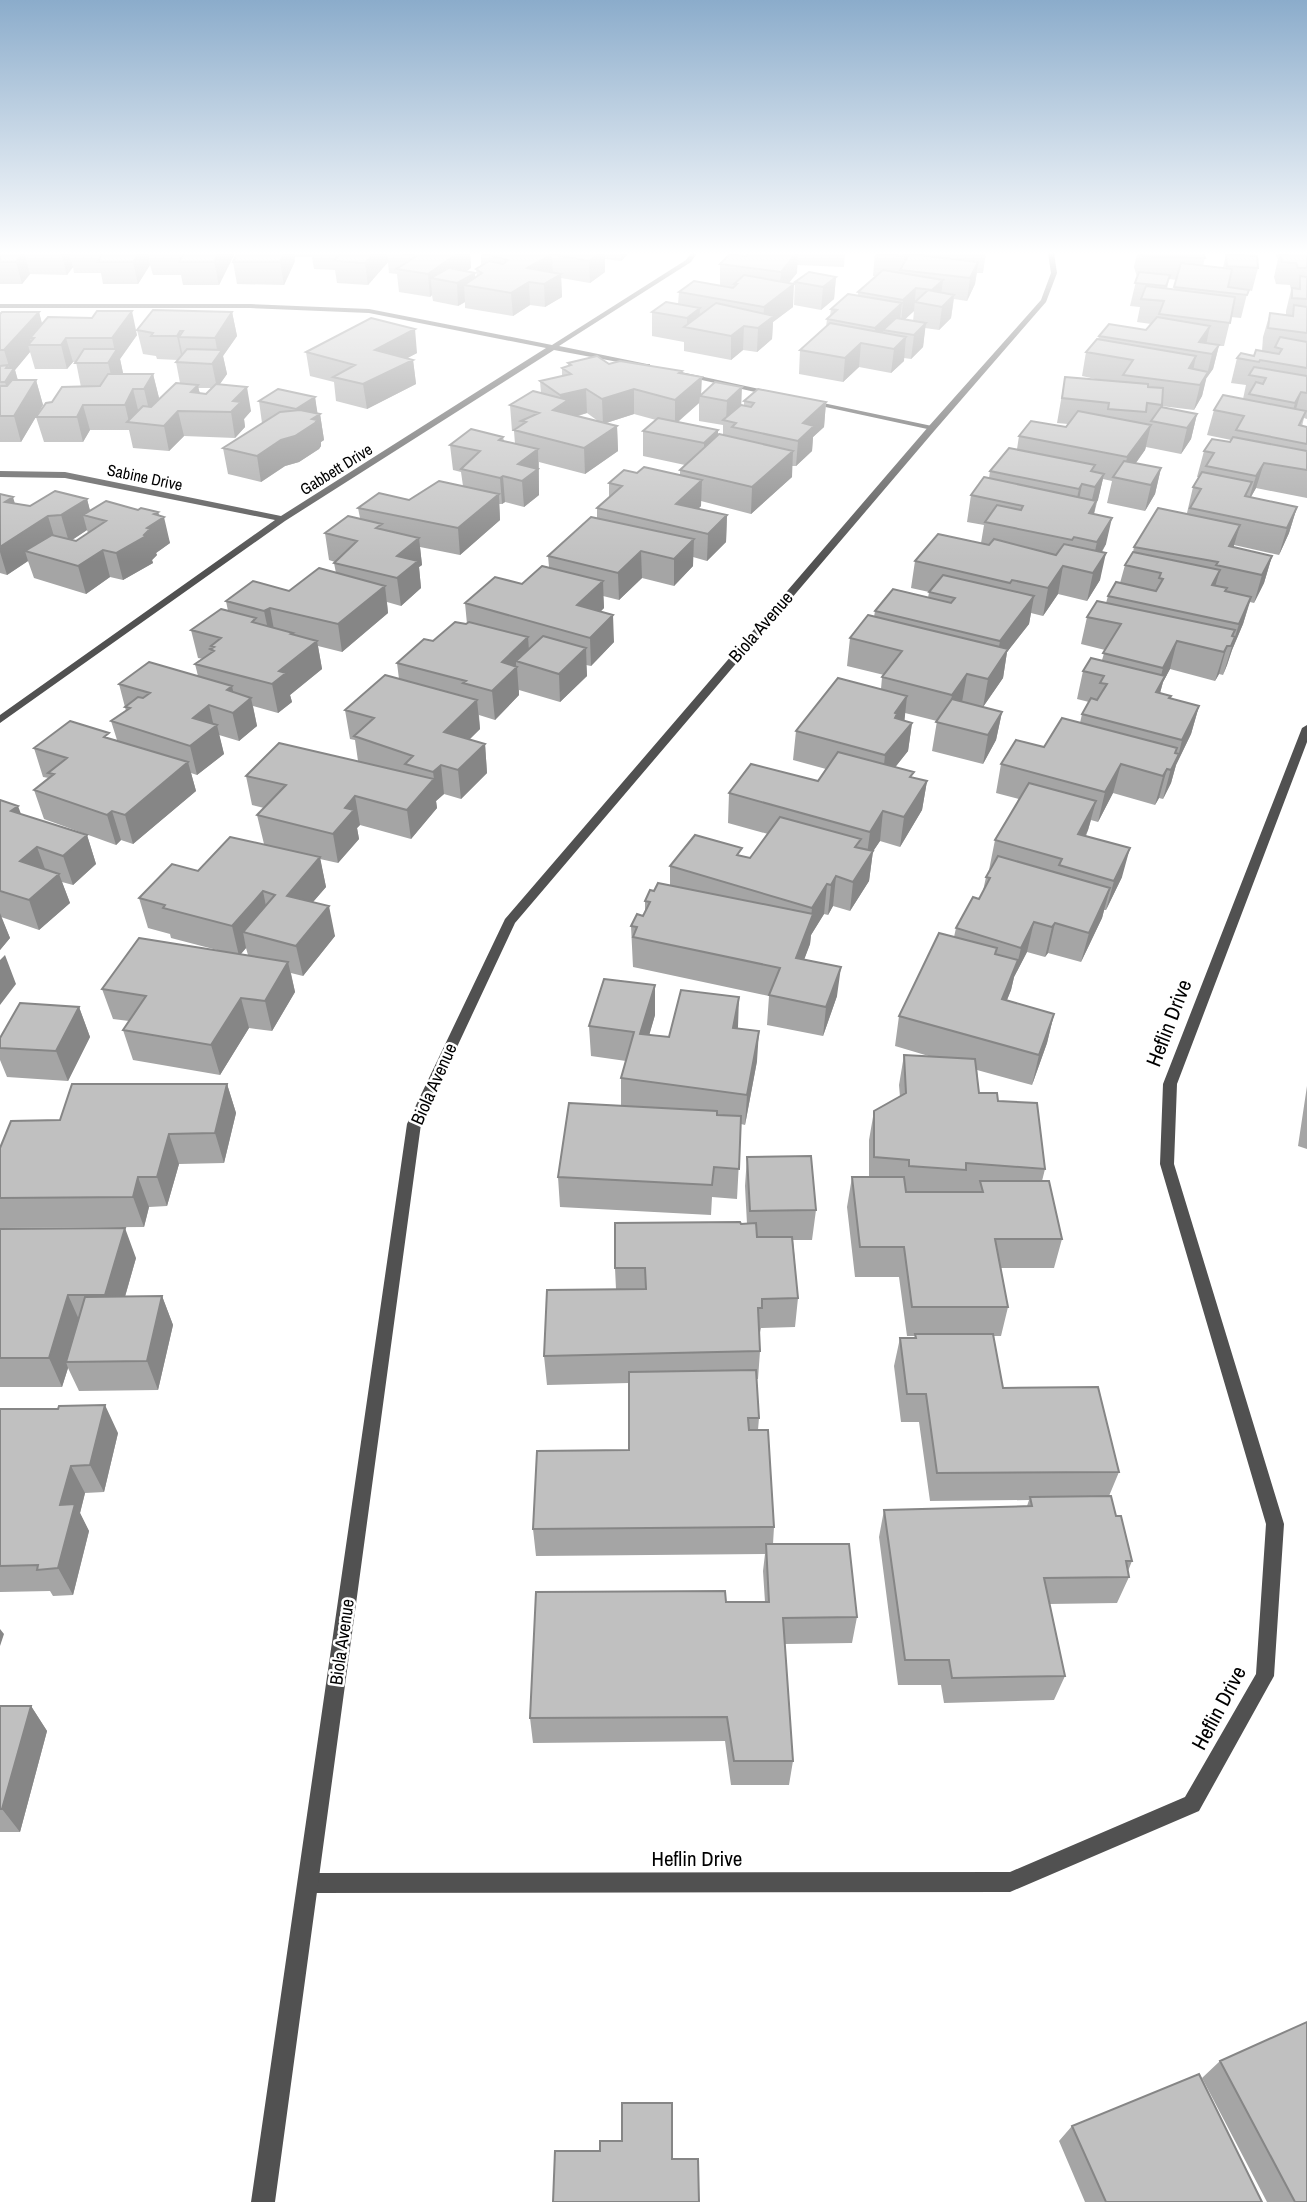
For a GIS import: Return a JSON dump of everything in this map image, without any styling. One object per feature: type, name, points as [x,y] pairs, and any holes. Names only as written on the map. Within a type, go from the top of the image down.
[{"type":"street","name":"Gabbett Drive","points":[[0,720],[282,519],[543,356]]},
{"type":"street","points":[[597,356],[662,370]]},
{"type":"street","name":"Biola Avenue","points":[[262,2202],[414,1124],[509,922],[996,356]]},
{"type":"street","points":[[675,372],[780,395]]},
{"type":"street","points":[[793,398],[932,428]]},
{"type":"street","name":"Sabine Drive","points":[[0,474],[65,475],[282,519]]},
{"type":"street","name":"Heflin Drive","points":[[309,1883],[1010,1882],[1192,1804],[1265,1676],[1275,1524],[1167,1164],[1170,1084],[1307,728]]},
{"type":"building","points":[[80,356],[113,356],[108,363],[75,363]]},
{"type":"building","points":[[181,356],[218,356],[212,364],[176,362]]},
{"type":"building","points":[[320,356],[397,356],[413,360],[363,384],[333,377],[355,365]]},
{"type":"building","points":[[597,356],[609,364],[620,361],[702,377],[675,400],[634,389],[602,399],[586,389],[560,395],[540,381],[571,374],[562,368],[571,365],[568,363]]},
{"type":"building","points":[[1108,356],[1195,356],[1189,368],[1208,372],[1200,385],[1123,375],[1133,360]]},
{"type":"building","points":[[1307,356],[1307,368],[1237,358]]},
{"type":"building","points":[[8,365],[6,368],[14,368],[5,382],[0,382],[0,366]]},
{"type":"building","points":[[1254,367],[1307,376],[1307,393],[1301,392],[1295,403],[1249,394],[1256,382],[1263,384],[1266,378],[1249,375]]},
{"type":"building","points":[[108,374],[153,374],[144,389],[133,389],[125,405],[83,405],[77,417],[36,417],[46,403],[52,402],[62,387],[100,386]]},
{"type":"building","points":[[1065,377],[1148,384],[1148,387],[1163,388],[1162,405],[1147,403],[1146,412],[1108,409],[1109,403],[1062,398]]},
{"type":"building","points":[[12,380],[36,380],[14,416],[0,416],[0,386],[7,386]]},
{"type":"building","points":[[715,382],[742,387],[727,401],[700,396]]},
{"type":"building","points":[[176,383],[198,385],[191,392],[206,394],[216,384],[247,387],[233,401],[241,402],[231,412],[178,411],[164,426],[127,422],[143,406],[151,407]]},
{"type":"building","points":[[278,389],[315,397],[296,409],[259,401]]},
{"type":"building","points":[[758,389],[826,402],[803,423],[814,426],[798,441],[732,427],[736,423],[723,420],[741,405],[751,407],[754,403],[744,401]]},
{"type":"building","points":[[533,391],[568,400],[553,410],[617,426],[584,448],[514,430],[526,422],[521,421],[539,413],[510,405]]},
{"type":"building","points":[[1223,395],[1306,411],[1299,425],[1307,427],[1307,444],[1236,430],[1244,416],[1214,410]]},
{"type":"building","points":[[1161,407],[1197,414],[1187,428],[1151,421]]},
{"type":"building","points":[[300,410],[320,414],[312,419],[317,420],[315,423],[257,456],[223,448],[280,412]]},
{"type":"building","points":[[1078,411],[1151,425],[1127,457],[1019,436],[1031,421],[1066,427]]},
{"type":"building","points":[[658,418],[718,430],[704,443],[643,431]]},
{"type":"building","points":[[471,429],[503,437],[499,440],[538,449],[518,464],[538,469],[522,481],[461,469],[480,451],[450,445]]},
{"type":"building","points":[[719,434],[793,451],[752,487],[680,470]]},
{"type":"building","points":[[1233,437],[1307,451],[1307,470],[1264,463],[1256,476],[1206,466],[1214,453],[1204,451],[1212,439],[1230,442]]},
{"type":"building","points":[[1009,448],[1095,465],[1091,471],[1104,474],[1095,487],[1082,484],[1079,489],[990,471]]},
{"type":"building","points":[[1124,461],[1161,468],[1151,485],[1113,477]]},
{"type":"building","points":[[644,467],[702,480],[676,504],[727,515],[708,534],[597,508],[622,486],[609,483],[624,470],[637,473]]},
{"type":"building","points":[[1202,472],[1252,482],[1245,496],[1297,507],[1287,528],[1190,508],[1201,489],[1193,487]]},
{"type":"building","points":[[984,477],[1096,501],[1089,513],[1112,518],[1097,542],[1074,537],[1072,540],[985,522],[997,505],[1021,510],[1023,506],[971,495]]},
{"type":"building","points":[[439,481],[499,494],[458,528],[358,508],[379,493],[409,500]]},
{"type":"building","points":[[55,491],[87,499],[61,515],[48,516],[0,547],[0,494],[13,497],[5,502],[30,506]]},
{"type":"building","points":[[106,501],[138,510],[141,508],[158,512],[154,514],[164,517],[147,528],[150,529],[144,535],[146,536],[116,553],[103,550],[78,566],[25,551],[52,535],[76,541],[106,521],[83,515]]},
{"type":"building","points":[[1158,508],[1240,525],[1229,546],[1272,556],[1262,575],[1216,565],[1218,562],[1134,547]]},
{"type":"building","points":[[348,516],[382,524],[376,528],[419,538],[397,556],[418,561],[397,578],[334,563],[357,541],[325,533]]},
{"type":"building","points":[[591,517],[694,539],[674,559],[641,551],[618,573],[548,556]]},
{"type":"building","points":[[938,534],[989,545],[994,539],[1056,555],[1064,544],[1106,553],[1093,573],[1063,566],[1048,588],[1012,580],[1010,583],[915,561]]},
{"type":"building","points":[[1133,552],[1220,570],[1212,585],[1251,597],[1239,624],[1108,596],[1116,582],[1156,591],[1163,579],[1159,578],[1161,573],[1125,565]]},
{"type":"building","points":[[542,566],[603,581],[577,605],[613,615],[590,638],[465,603],[495,577],[522,584]]},
{"type":"building","points":[[319,568],[385,586],[338,624],[270,608],[264,611],[226,601],[253,581],[289,591]]},
{"type":"building","points":[[943,575],[1034,596],[1000,641],[875,611],[893,589],[951,603],[955,598],[929,592]]},
{"type":"building","points":[[1097,601],[1235,630],[1232,636],[1235,637],[1224,652],[1177,641],[1163,668],[1103,653],[1121,624],[1087,617]]},
{"type":"building","points":[[221,609],[256,618],[252,622],[317,641],[279,671],[286,673],[272,684],[195,664],[214,651],[210,649],[214,647],[211,646],[221,638],[191,630]]},
{"type":"building","points":[[868,615],[1008,649],[988,679],[967,674],[952,695],[882,677],[902,651],[850,638]]},
{"type":"building","points":[[455,622],[469,622],[528,637],[502,662],[517,667],[492,691],[463,683],[466,681],[397,663],[424,639],[433,641]]},
{"type":"building","points":[[543,636],[586,648],[559,674],[516,661]]},
{"type":"building","points":[[1091,658],[1165,676],[1156,692],[1199,706],[1182,740],[1082,714],[1091,698],[1097,700],[1107,684],[1100,683],[1104,676],[1083,671]]},
{"type":"building","points":[[149,662],[232,686],[227,690],[251,698],[233,713],[209,705],[193,718],[217,725],[190,746],[111,721],[130,708],[125,707],[138,697],[143,698],[150,693],[119,684]]},
{"type":"building","points":[[385,675],[477,700],[444,732],[485,744],[458,770],[441,765],[433,772],[405,764],[413,756],[354,736],[374,718],[345,710]]},
{"type":"building","points":[[838,678],[907,696],[895,713],[895,718],[912,723],[885,755],[796,731]]},
{"type":"building","points":[[952,699],[1002,712],[988,735],[936,722]]},
{"type":"building","points":[[1062,718],[1177,748],[1175,753],[1179,754],[1171,770],[1167,769],[1163,776],[1121,764],[1105,792],[1001,764],[1016,740],[1044,747]]},
{"type":"building","points":[[70,721],[109,733],[104,737],[188,762],[125,815],[112,811],[107,815],[34,790],[54,774],[48,773],[67,758],[34,748]]},
{"type":"building","points":[[279,743],[434,779],[407,810],[355,796],[345,808],[354,810],[333,834],[257,815],[286,785],[246,776]]},
{"type":"building","points":[[838,752],[914,772],[910,777],[927,781],[904,817],[883,811],[870,832],[729,793],[751,764],[818,781]]},
{"type":"building","points":[[1029,783],[1096,801],[1078,834],[1130,848],[1114,881],[1059,865],[1062,859],[995,840]]},
{"type":"building","points":[[0,800],[18,806],[11,811],[87,835],[63,856],[37,847],[20,861],[59,874],[29,900],[0,891]]},
{"type":"building","points":[[780,817],[861,839],[855,847],[873,851],[853,882],[836,876],[831,885],[827,884],[812,908],[670,866],[695,835],[742,848],[737,855],[750,858]]},
{"type":"building","points":[[230,837],[320,857],[287,896],[329,906],[296,946],[243,932],[275,895],[263,891],[232,926],[163,908],[165,905],[139,898],[172,864],[198,871]]},
{"type":"building","points":[[998,856],[1110,888],[1089,933],[1055,923],[1052,927],[1034,922],[1021,948],[956,928],[973,897],[979,899],[990,878],[986,877]]},
{"type":"building","points":[[658,883],[813,914],[796,958],[841,967],[826,1007],[769,995],[780,968],[633,937],[637,927],[631,926],[637,914],[643,916],[650,902],[645,901],[650,890],[654,891]]},
{"type":"building","points":[[939,933],[997,948],[995,954],[1018,960],[1002,999],[1054,1014],[1039,1055],[899,1016]]},
{"type":"building","points":[[139,938],[288,962],[265,1001],[241,998],[211,1045],[123,1030],[146,996],[102,989]]},
{"type":"building","points":[[604,979],[655,985],[640,1034],[669,1037],[681,990],[739,997],[733,1028],[759,1031],[747,1095],[621,1078],[634,1032],[589,1026]]},
{"type":"building","points":[[20,1003],[79,1007],[56,1051],[0,1048],[0,1038]]},
{"type":"building","points":[[904,1055],[975,1059],[979,1093],[997,1093],[998,1101],[1037,1103],[1045,1169],[966,1163],[966,1170],[909,1166],[909,1160],[874,1157],[874,1111],[906,1093]]},
{"type":"building","points":[[72,1084],[227,1084],[215,1133],[169,1134],[157,1177],[138,1177],[133,1197],[0,1198],[0,1148],[11,1121],[60,1120]]},
{"type":"building","points":[[569,1103],[717,1111],[717,1115],[741,1116],[739,1169],[714,1167],[712,1185],[558,1177]]},
{"type":"building","points":[[811,1156],[816,1210],[750,1211],[747,1157]]},
{"type":"building","points":[[852,1177],[904,1177],[906,1192],[983,1192],[980,1181],[1049,1181],[1062,1239],[995,1239],[1008,1307],[912,1307],[904,1247],[860,1247]]},
{"type":"building","points":[[615,1223],[756,1223],[757,1237],[792,1237],[798,1298],[762,1299],[762,1308],[758,1308],[760,1351],[544,1356],[547,1290],[646,1289],[645,1268],[615,1268]]},
{"type":"building","points":[[125,1228],[105,1295],[68,1295],[49,1358],[0,1358],[0,1229]]},
{"type":"building","points":[[162,1296],[147,1361],[66,1362],[85,1297]]},
{"type":"building","points":[[915,1334],[993,1334],[1003,1388],[1098,1387],[1119,1472],[937,1473],[926,1394],[907,1394],[900,1338],[916,1338]]},
{"type":"building","points":[[756,1370],[759,1418],[748,1418],[749,1430],[768,1430],[774,1527],[533,1529],[537,1451],[629,1450],[629,1372]]},
{"type":"building","points":[[105,1405],[90,1465],[71,1466],[60,1505],[75,1504],[58,1568],[37,1570],[38,1565],[0,1566],[0,1409],[58,1409],[59,1406]]},
{"type":"building","points":[[1111,1496],[1116,1516],[1121,1516],[1132,1561],[1126,1561],[1129,1577],[1044,1578],[1065,1676],[952,1678],[949,1660],[905,1660],[884,1510],[1032,1506],[1030,1497]]},
{"type":"building","points":[[766,1544],[849,1544],[857,1617],[783,1618],[793,1761],[734,1761],[727,1717],[530,1718],[536,1592],[725,1591],[726,1602],[769,1602]]},
{"type":"building","points":[[0,1706],[31,1706],[2,1809],[0,1809]]},
{"type":"building","points":[[1307,2022],[1307,2202],[1295,2202],[1220,2061]]},
{"type":"building","points":[[1199,2074],[1262,2202],[1106,2202],[1072,2126]]},
{"type":"building","points":[[622,2103],[672,2103],[672,2159],[698,2159],[699,2202],[553,2202],[555,2151],[600,2151],[600,2141],[622,2141]]}]
